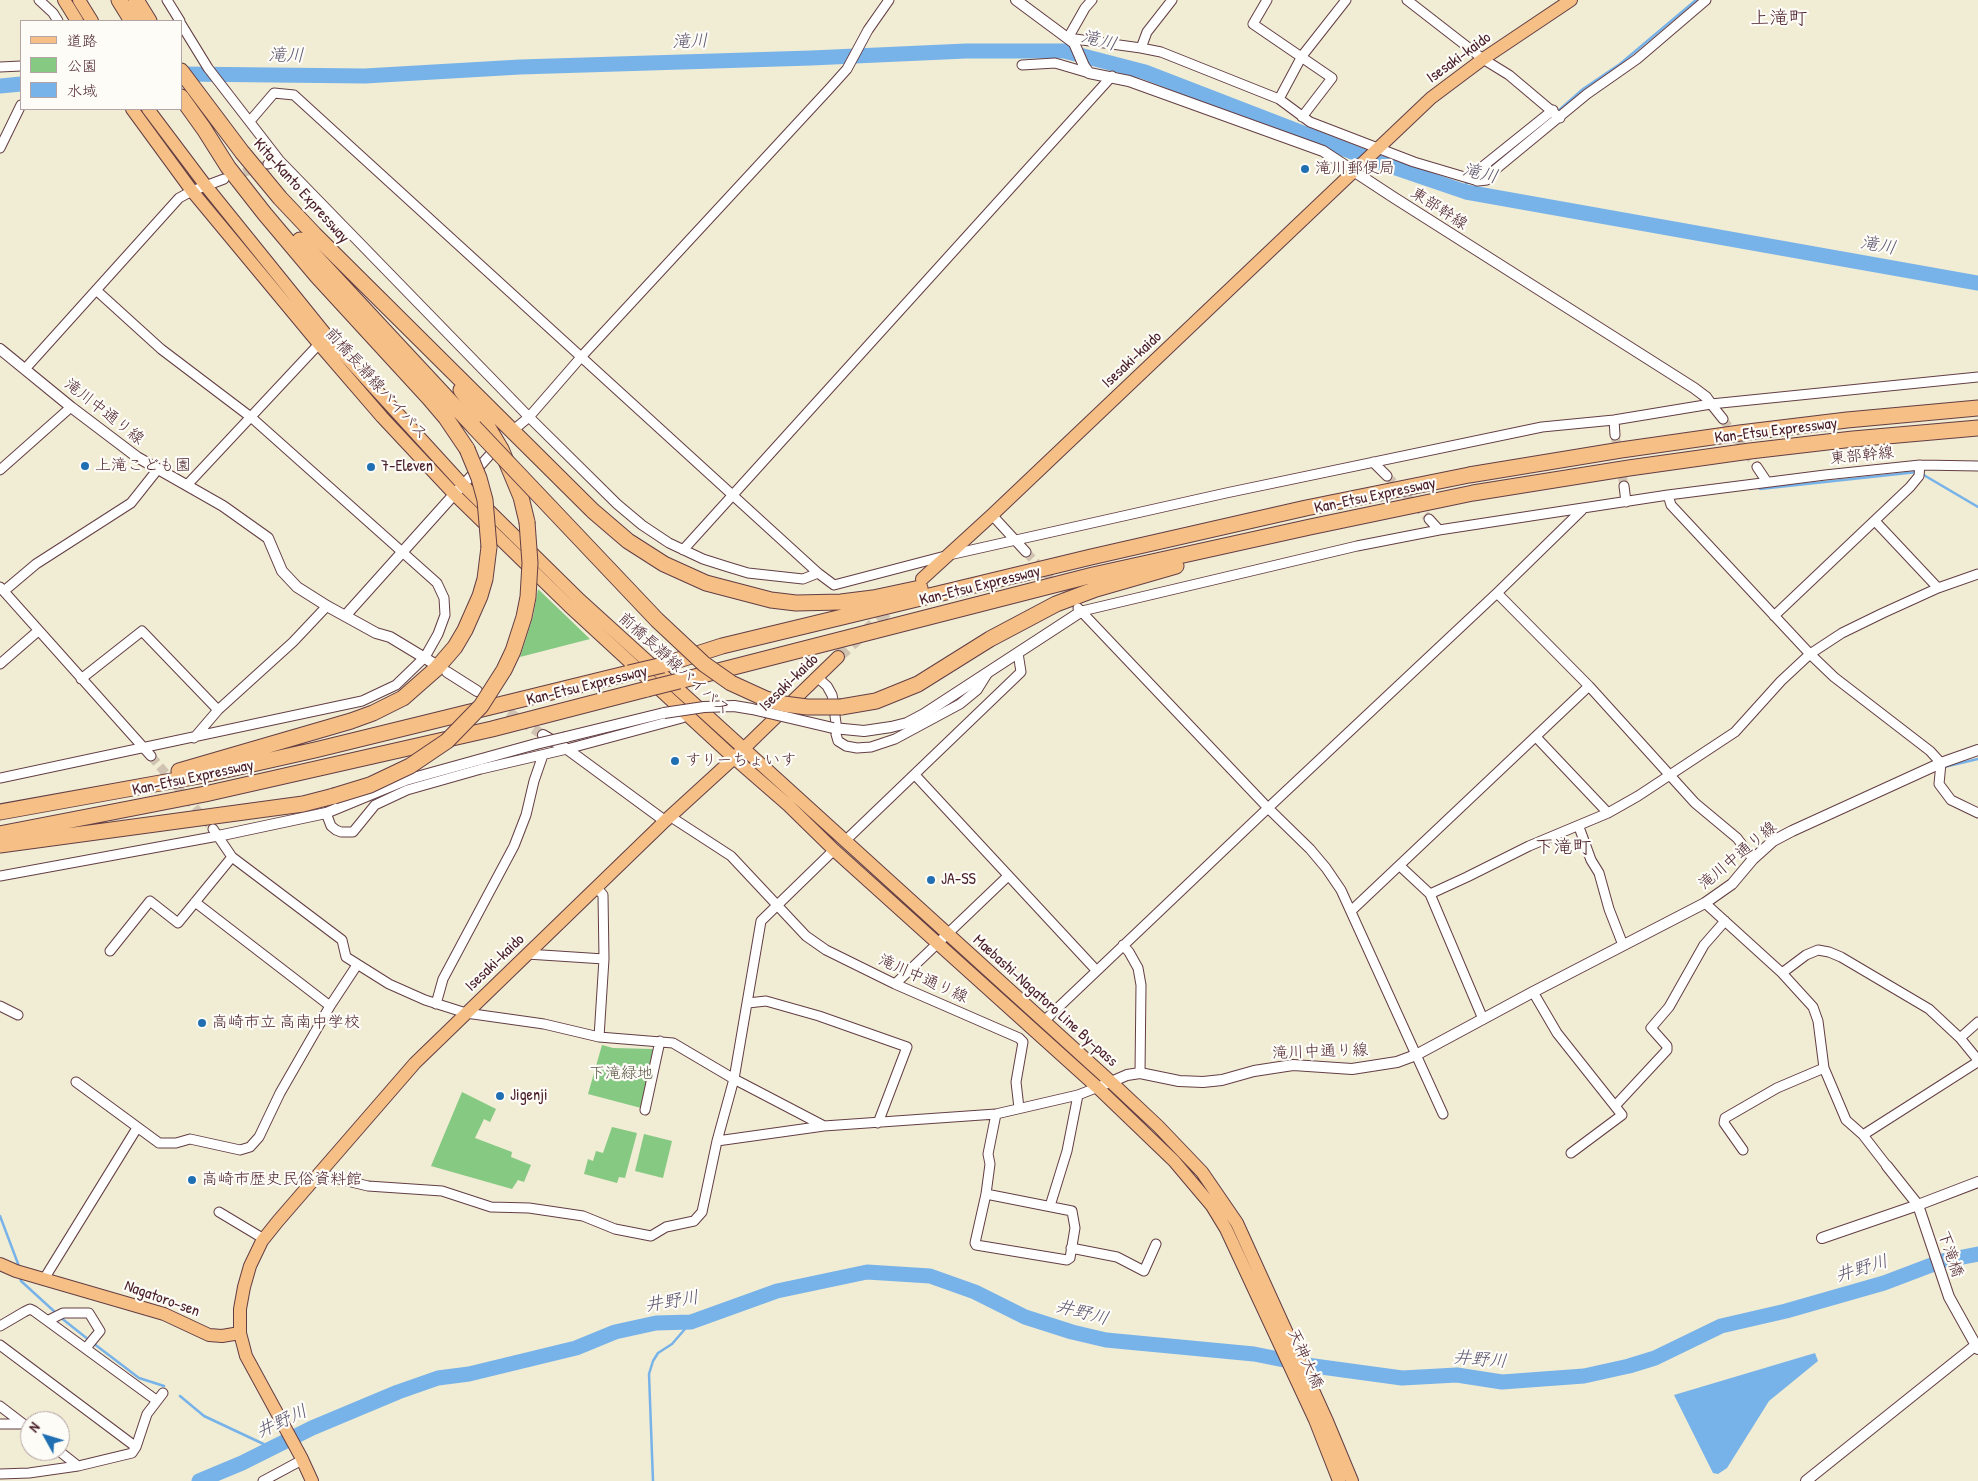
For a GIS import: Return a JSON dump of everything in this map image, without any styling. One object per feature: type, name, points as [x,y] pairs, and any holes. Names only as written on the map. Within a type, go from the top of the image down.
[{"type":"highway","points":[[119,0],[131,20]]},
{"type":"highway","points":[[136,0],[148,20]]},
{"type":"highway","name":"Kita-Kanto Expressway","points":[[182,74],[187,92],[204,129]]},
{"type":"highway","name":"Kita-Kanto Expressway","points":[[187,92],[242,152],[280,198],[406,326]]},
{"type":"highway","points":[[204,129],[313,256],[657,620],[704,664],[731,683],[766,699],[807,708],[836,719],[918,684],[990,640],[1056,604],[1096,589],[1310,527]]},
{"type":"highway","points":[[79,799],[351,721],[373,713],[403,698],[430,676],[455,647],[480,596],[485,579],[488,547],[485,500],[479,478],[467,449],[446,418],[429,398],[317,276],[264,213],[228,167],[204,129]]},
{"type":"highway","points":[[0,845],[303,804],[334,796],[391,776],[416,762],[447,741],[481,706],[504,670],[513,651],[524,617],[530,578],[530,542],[527,522],[515,478],[494,436],[449,375],[406,326]]},
{"type":"highway","points":[[406,326],[454,371],[610,527],[664,564],[706,583],[771,600],[796,603],[841,602],[908,591],[1037,560],[1091,556]]},
{"type":"highway","name":"Kan-Etsu Expressway","points":[[0,812],[199,776],[315,750],[663,665],[722,646],[1091,556],[1315,506],[1469,475],[1583,456],[1740,433],[1847,420],[1978,408]]},
{"type":"highway","name":"Kan-Etsu Expressway","points":[[0,834],[224,790],[492,729],[1093,575],[1472,493],[1629,468],[1853,439],[1978,428]]},
{"type":"main road","points":[[64,0],[76,20]]},
{"type":"main road","points":[[79,0],[91,20]]},
{"type":"main road","name":"Isesaki-kaido","points":[[922,578],[992,515],[1431,98],[1483,59],[1571,0]]},
{"type":"main road","name":"前橋長瀞線バイパス","points":[[133,110],[192,191],[382,417],[580,600],[739,754]]},
{"type":"main road","name":"前橋長瀞線バイパス","points":[[149,110],[206,186],[327,336],[459,490]]},
{"type":"main road","name":"Isesaki-kaido","points":[[240,1333],[240,1309],[244,1287],[250,1266],[264,1239],[415,1063],[838,657]]},
{"type":"main road","name":"Maebashi-Nagatoro Line By-pass","points":[[739,754],[845,841],[943,939],[1168,1155],[1212,1206],[1273,1313]]},
{"type":"main road","name":"Maebashi-Nagatoro Line By-pass","points":[[739,754],[834,850],[1043,1022],[1111,1082],[1184,1152],[1207,1179],[1237,1223],[1273,1313]]},
{"type":"main road","name":"Nagatoro-sen","points":[[0,1264],[44,1279],[164,1314],[209,1335],[222,1336],[240,1333]]},
{"type":"main road","name":"天神大橋","points":[[1273,1313],[1321,1420]]},
{"type":"main road","points":[[240,1333],[246,1356],[312,1481]]},
{"type":"main road","points":[[1321,1420],[1339,1481]]},
{"type":"main road","points":[[1321,1420],[1352,1481]]},
{"type":"street","points":[[39,0],[53,13],[57,20]]},
{"type":"street","points":[[167,0],[180,20]]},
{"type":"street","points":[[517,427],[529,417],[582,356],[830,88],[848,67],[889,0]]},
{"type":"street","points":[[1016,0],[1028,4],[1068,38],[1077,49],[1086,70]]},
{"type":"street","points":[[1068,38],[1085,8],[1092,0]]},
{"type":"street","points":[[1141,48],[1147,32],[1172,0]]},
{"type":"street","points":[[1267,0],[1252,24],[1332,78],[1302,117]]},
{"type":"street","points":[[1279,99],[1302,56],[1346,0]]},
{"type":"street","points":[[1407,0],[1483,59],[1508,74],[1553,110],[1560,118]]},
{"type":"street","points":[[1068,38],[1161,52],[1279,99],[1310,122],[1376,150],[1477,181],[1487,180],[1496,168],[1560,118],[1587,94],[1637,59],[1706,0]]},
{"type":"street","points":[[182,24],[208,68],[280,161],[529,417],[617,504],[642,524],[683,550],[718,564],[748,573],[804,580],[818,573]]},
{"type":"street","points":[[1022,65],[1055,64],[1086,70]]},
{"type":"street","points":[[0,67],[20,66]]},
{"type":"street","name":"東部幹線","points":[[1086,70],[1112,76],[1310,145],[1358,167],[1694,388],[1706,397],[1723,419]]},
{"type":"street","points":[[683,550],[1112,76]]},
{"type":"street","points":[[250,121],[274,93],[294,95],[818,573],[834,585],[949,554],[1542,427],[1614,420],[1711,404],[1978,378]]},
{"type":"street","points":[[0,148],[20,107]]},
{"type":"street","points":[[1477,181],[1482,167],[1553,110]]},
{"type":"street","points":[[268,164],[280,161]]},
{"type":"street","points":[[25,369],[179,198],[224,179]]},
{"type":"street","points":[[0,768],[2,778],[145,749],[362,701],[396,685],[429,660],[444,615],[444,598],[437,583],[252,418],[161,349],[96,290]]},
{"type":"street","points":[[187,485],[252,418],[319,344]]},
{"type":"street","name":"滝川中通り線","points":[[0,348],[71,407],[137,456],[223,506],[268,538],[282,571],[288,579],[327,606],[376,632],[390,637],[429,660]]},
{"type":"street","points":[[0,470],[71,407]]},
{"type":"street","points":[[1614,420],[1615,435]]},
{"type":"street","points":[[345,616],[496,448]]},
{"type":"street","points":[[1373,462],[1387,476]]},
{"type":"street","name":"東部幹線","points":[[1080,609],[1357,546],[1439,530],[1582,510],[1668,495],[1768,482],[1978,466]]},
{"type":"street","points":[[1757,467],[1768,482]]},
{"type":"street","points":[[151,756],[81,680],[2,589],[36,564],[130,503],[158,469]]},
{"type":"street","points":[[1774,616],[1875,521],[1920,470]]},
{"type":"street","points":[[1624,486],[1626,502]]},
{"type":"street","points":[[1668,495],[1671,505],[1810,654],[1834,677],[1930,751],[1941,763],[1940,784],[1951,800],[1978,813]]},
{"type":"street","points":[[1043,1022],[1497,593],[1582,510]]},
{"type":"street","points":[[992,515],[1026,552]]},
{"type":"street","points":[[1429,520],[1439,530]]},
{"type":"street","points":[[1875,521],[1938,588]]},
{"type":"street","points":[[1430,894],[1529,846],[1580,827],[1608,813],[1671,775],[1735,732],[1781,681],[1810,654],[1842,633],[1938,588],[1978,574]]},
{"type":"street","points":[[1497,593],[1590,686],[1695,803],[1737,838],[1753,859]]},
{"type":"street","points":[[194,738],[218,710],[294,642],[327,606]]},
{"type":"street","points":[[0,876],[326,813],[406,780],[540,739],[566,736],[664,713],[704,707],[734,706],[768,712],[836,719],[864,731],[891,727],[907,723],[924,714],[987,674],[1080,609],[1326,868],[1341,890],[1443,1114]]},
{"type":"street","points":[[81,680],[142,630],[218,710]]},
{"type":"street","points":[[0,664],[38,631]]},
{"type":"street","points":[[845,841],[1021,672],[1018,653]]},
{"type":"street","points":[[447,672],[477,691]]},
{"type":"street","points":[[818,678],[827,686],[832,695],[838,741],[846,746],[857,748],[871,747],[917,729],[960,704],[977,690],[987,674]]},
{"type":"street","points":[[1350,911],[1590,686]]},
{"type":"street","points":[[326,813],[331,826],[336,830],[353,832],[375,805],[400,793],[482,769],[567,749],[682,718]]},
{"type":"street","points":[[1536,737],[1608,813]]},
{"type":"street","name":"滝川中通り線","points":[[540,739],[567,749],[668,819],[731,856],[806,936],[826,950],[895,984],[1019,1038],[1023,1042],[1016,1082],[1019,1108],[1078,1095],[1127,1075],[1140,1073],[1179,1081],[1202,1082],[1227,1079],[1254,1071],[1293,1065],[1352,1070],[1397,1062],[1416,1055],[1705,903],[1732,884],[1753,859],[1773,841],[1941,763],[1978,750]]},
{"type":"street","points":[[436,1004],[443,979],[514,846],[526,815],[534,781],[543,755]]},
{"type":"street","points":[[915,775],[1096,970]]},
{"type":"street","points":[[1580,827],[1591,860],[1599,873],[1609,909],[1623,945]]},
{"type":"street","points":[[215,833],[232,857],[342,940],[346,957],[389,984],[436,1004],[466,1014],[544,1024],[599,1037],[673,1043],[734,1079],[824,1126]]},
{"type":"street","points":[[318,1174],[368,1186],[442,1191],[491,1207],[529,1208],[583,1216],[615,1229],[651,1236],[666,1227],[694,1221],[702,1212],[717,1141],[734,1079],[761,921],[834,850]]},
{"type":"street","points":[[110,951],[150,901],[178,923],[232,857]]},
{"type":"street","points":[[1400,866],[1430,894],[1483,1019]]},
{"type":"street","points":[[895,984],[1008,876]]},
{"type":"street","points":[[597,888],[603,895],[604,959],[599,1037]]},
{"type":"street","points":[[195,902],[330,1006]]},
{"type":"street","points":[[1705,903],[1782,973],[1813,1007],[1818,1021],[1824,1068],[1846,1120],[1862,1135],[1918,1205]]},
{"type":"street","points":[[1615,1106],[1668,1050],[1667,1046],[1651,1028],[1669,1007],[1704,945],[1725,921]]},
{"type":"street","points":[[1123,945],[1138,968],[1141,985],[1140,1073]]},
{"type":"street","points":[[1782,973],[1806,955],[1818,950],[1830,952],[1870,972],[1929,1008],[1960,1038],[1978,1060],[1862,1135]]},
{"type":"street","points":[[528,954],[604,959]]},
{"type":"street","points":[[76,1082],[159,1143],[176,1143],[190,1139],[240,1150],[250,1147],[259,1137],[280,1094],[330,1006],[357,965]]},
{"type":"street","points":[[1533,992],[1557,1033],[1622,1115],[1570,1153]]},
{"type":"street","points":[[748,1003],[766,1001],[819,1016],[907,1047],[878,1122]]},
{"type":"street","points":[[0,1006],[18,1016]]},
{"type":"street","points":[[1960,1038],[1978,1022]]},
{"type":"street","points":[[645,1110],[660,1041]]},
{"type":"street","points":[[1743,1150],[1724,1123],[1725,1118],[1778,1088],[1824,1068]]},
{"type":"street","points":[[1050,1206],[1067,1151],[1078,1095]]},
{"type":"street","points":[[717,1141],[727,1138],[824,1126],[996,1114],[1019,1108]]},
{"type":"street","points":[[986,1194],[1072,1211],[1075,1228],[1070,1258],[1067,1260],[976,1245],[986,1194],[990,1164],[988,1154],[996,1114]]},
{"type":"street","points":[[44,1279],[137,1128]]},
{"type":"street","points":[[1822,1238],[1978,1182]]},
{"type":"street","name":"下滝橋","points":[[1918,1205],[1949,1297],[1977,1347]]},
{"type":"street","points":[[219,1212],[264,1239]]},
{"type":"street","points":[[1071,1248],[1117,1257],[1144,1271],[1156,1244]]},
{"type":"street","points":[[0,1326],[30,1310],[49,1320],[156,1400]]},
{"type":"street","points":[[49,1320],[63,1313],[89,1313],[100,1331],[86,1348]]},
{"type":"street","points":[[0,1345],[136,1447]]},
{"type":"street","points":[[1806,1481],[1977,1347]]},
{"type":"street","points":[[0,1474],[29,1473],[78,1466],[132,1453],[136,1447],[147,1414],[163,1392]]},
{"type":"street","points":[[0,1406],[20,1421]]},
{"type":"street","points":[[0,1424],[20,1425]]},
{"type":"street","points":[[263,1481],[301,1457]]},
{"type":"street","points":[[70,1460],[78,1466]]},
{"type":"green space","points":[[538,589],[590,639],[520,657],[533,617]]},
{"type":"green space","name":"下滝緑地","points":[[602,1045],[613,1048],[653,1049],[641,1108],[588,1094]]},
{"type":"green space","points":[[462,1092],[496,1109],[490,1122],[484,1119],[475,1138],[512,1152],[511,1157],[531,1165],[524,1182],[518,1180],[512,1189],[431,1166]]},
{"type":"green space","points":[[612,1127],[637,1133],[625,1178],[619,1177],[617,1183],[584,1174],[588,1159],[593,1161],[596,1151],[603,1153]]},
{"type":"green space","points":[[644,1134],[672,1141],[663,1178],[635,1171]]},
{"type":"water","points":[[1815,1353],[1818,1361],[1769,1401],[1727,1468],[1718,1474],[1713,1473],[1674,1395]]},
{"type":"waterway","points":[[1557,112],[1583,89],[1620,64],[1696,0]]},
{"type":"waterway","name":"滝川","points":[[182,74],[365,76],[520,67],[966,51],[1064,51],[1145,72],[1378,162],[1466,192],[1978,283]]},
{"type":"waterway","name":"滝川","points":[[0,86],[20,84]]},
{"type":"waterway","points":[[1508,154],[1553,115]]},
{"type":"waterway","points":[[1483,174],[1494,165]]},
{"type":"waterway","points":[[1458,189],[1471,181]]},
{"type":"waterway","points":[[1760,489],[1917,472]]},
{"type":"waterway","points":[[1922,474],[1978,507]]},
{"type":"waterway","points":[[1944,767],[1978,759]]},
{"type":"waterway","points":[[0,1216],[20,1269]]},
{"type":"waterway","name":"井野川","points":[[199,1481],[242,1463],[312,1428],[398,1392],[438,1378],[469,1374],[576,1348],[615,1332],[656,1323],[691,1322],[777,1291],[867,1272],[930,1276],[975,1292],[1025,1317],[1072,1332],[1106,1340],[1254,1354],[1314,1366],[1402,1378],[1457,1375],[1502,1382],[1584,1376],[1629,1366],[1655,1358],[1721,1326],[1786,1311],[1884,1283],[1942,1261],[1978,1254]]},
{"type":"waterway","points":[[20,1277],[21,1281],[56,1313]]},
{"type":"waterway","points":[[60,1317],[89,1340]]},
{"type":"waterway","points":[[653,1481],[649,1374],[658,1353],[672,1344],[691,1322]]},
{"type":"waterway","points":[[93,1343],[139,1378],[164,1386]]},
{"type":"waterway","points":[[180,1396],[204,1416],[272,1448]]},
{"type":"tunnel","points":[[231,177],[268,164]]},
{"type":"tunnel","points":[[1723,419],[1757,467]]},
{"type":"tunnel","points":[[1615,435],[1624,486]]},
{"type":"tunnel","points":[[1387,476],[1429,519]]},
{"type":"tunnel","points":[[1026,552],[1071,600]]},
{"type":"tunnel","points":[[838,657],[895,604]]},
{"type":"tunnel","points":[[496,704],[543,735]]},
{"type":"tunnel","points":[[151,756],[213,829]]},
{"type":"place","name":"滝川郵便局","points":[[1305,169]]},
{"type":"place","name":"上滝こども園","points":[[85,466]]},
{"type":"place","name":"7-Eleven","points":[[371,467]]},
{"type":"place","name":"すりーちょいす","points":[[675,761]]},
{"type":"place","name":"JA-SS","points":[[931,880]]},
{"type":"place","name":"高崎市立 高南中学校","points":[[202,1023]]},
{"type":"place","name":"Jigenji","points":[[500,1096]]},
{"type":"place","name":"高崎市歴史民俗資料館","points":[[192,1180]]},
{"type":"district","name":"上滝町","points":[[1779,19]]},
{"type":"district","name":"下滝町","points":[[1563,848]]}]
